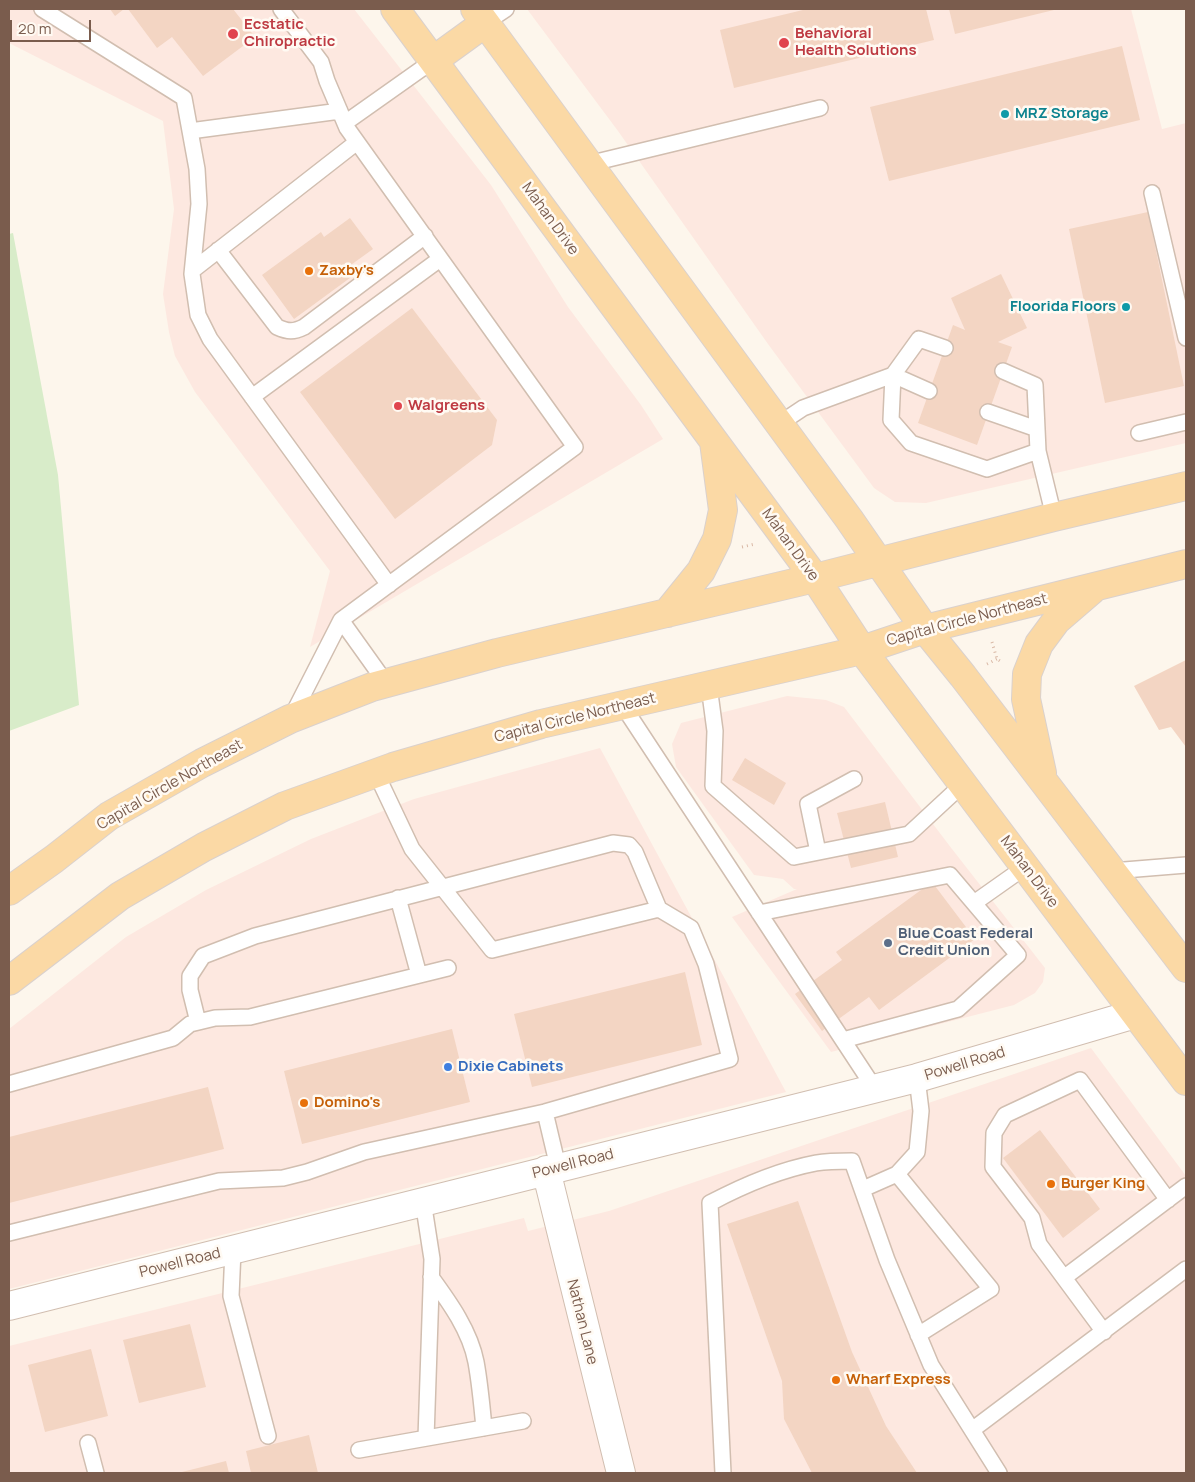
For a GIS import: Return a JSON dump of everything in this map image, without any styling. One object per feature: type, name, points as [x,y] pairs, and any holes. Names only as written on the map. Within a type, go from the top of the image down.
[{"type":"main road","name":"Mahan Drive","points":[[395,9],[815,578],[862,650],[1186,1081]]},
{"type":"main road","points":[[434,60],[488,13],[588,164],[880,561],[925,629],[1186,968]]},
{"type":"main road","points":[[667,613],[701,571],[717,539],[723,510],[714,441]]},
{"type":"main road","name":"Capital Circle Northeast","points":[[9,891],[109,816],[202,763],[290,719],[386,683],[497,653],[815,578],[1054,517],[1186,486]]},
{"type":"main road","name":"Capital Circle Northeast","points":[[9,981],[120,896],[204,847],[285,806],[376,773],[541,724],[862,650],[925,629],[1186,564]]},
{"type":"main road","points":[[1044,782],[1026,699],[1027,674],[1039,644],[1056,621],[1096,586]]},
{"type":"street","name":"Powell Road","points":[[9,1306],[875,1089],[1134,1014]]},
{"type":"street","name":"Nathan Lane","points":[[552,1169],[621,1473]]},
{"type":"lane","points":[[42,9],[184,98],[197,169],[198,204],[193,270],[198,315],[210,339],[389,585]]},
{"type":"lane","points":[[281,9],[321,62],[342,117],[357,142],[576,447],[341,620],[290,719]]},
{"type":"lane","points":[[190,131],[342,117],[434,60]]},
{"type":"lane","points":[[588,164],[820,108]]},
{"type":"lane","points":[[193,270],[357,142]]},
{"type":"lane","points":[[1152,193],[1186,338]]},
{"type":"lane","points":[[218,250],[277,327],[287,331],[295,331],[304,327],[425,236]]},
{"type":"lane","points":[[252,398],[292,368],[304,370],[357,331],[360,318],[440,259]]},
{"type":"lane","points":[[779,424],[803,408],[893,375],[920,339],[945,348]]},
{"type":"lane","points":[[1003,372],[1035,385],[1038,452],[1054,517]]},
{"type":"lane","points":[[893,375],[929,391]]},
{"type":"lane","points":[[893,375],[892,420],[911,443],[987,469],[1038,452]]},
{"type":"lane","points":[[988,412],[1038,429]]},
{"type":"lane","points":[[1139,434],[1186,422]]},
{"type":"lane","points":[[341,620],[386,683]]},
{"type":"lane","points":[[709,686],[715,731],[713,786],[794,857],[909,834],[963,784]]},
{"type":"lane","points":[[623,706],[875,1089]]},
{"type":"lane","points":[[376,773],[412,848],[492,950],[659,909]]},
{"type":"lane","points":[[818,852],[808,804],[854,779]]},
{"type":"lane","points":[[9,1233],[219,1181],[283,1178],[307,1172],[364,1152],[545,1112],[730,1059],[706,964],[691,928],[659,909],[635,852],[629,845],[613,843],[441,886],[254,936],[203,956],[190,976],[190,990],[198,1022]]},
{"type":"lane","points":[[1112,870],[1186,865]]},
{"type":"lane","points":[[974,903],[1025,867]]},
{"type":"lane","points":[[759,913],[950,875],[1018,955],[958,1009],[843,1040]]},
{"type":"lane","points":[[398,898],[419,975]]},
{"type":"lane","points":[[9,1084],[173,1038],[190,1024],[215,1018],[250,1017],[448,968]]},
{"type":"lane","points":[[863,1189],[897,1174],[917,1152],[920,1111],[917,1078]]},
{"type":"lane","points":[[1104,1332],[1039,1244],[1032,1218],[992,1168],[994,1133],[1005,1116],[1080,1080],[1168,1200]]},
{"type":"lane","points":[[545,1112],[552,1169]]},
{"type":"lane","points":[[723,1473],[710,1202],[733,1190],[776,1173],[818,1163],[852,1161],[887,1260],[931,1365],[999,1473]]},
{"type":"lane","points":[[897,1174],[991,1290],[918,1335]]},
{"type":"lane","points":[[1065,1277],[1186,1186]]},
{"type":"lane","points":[[423,1202],[432,1259],[426,1438]]},
{"type":"lane","points":[[233,1250],[231,1296],[268,1436]]},
{"type":"lane","points":[[972,1430],[1186,1269]]},
{"type":"lane","points":[[431,1277],[452,1306],[469,1340],[476,1361],[484,1428]]},
{"type":"lane","points":[[359,1450],[523,1421]]},
{"type":"lane","points":[[88,1443],[96,1473]]},
{"type":"path","points":[[734,549],[760,542]]},
{"type":"path","points":[[992,642],[997,659],[1005,665]]},
{"type":"path","points":[[987,664],[997,659]]},
{"type":"shaded area","points":[[9,9],[354,9],[491,185],[568,307],[641,405],[663,439],[310,647],[330,571],[195,392],[175,356],[163,294],[174,209],[163,121],[9,43]]},
{"type":"shaded area","points":[[527,9],[1131,9],[1162,129],[1186,123],[1186,443],[926,503],[895,502],[874,488],[768,344],[618,131]]},
{"type":"shaded area","points":[[787,696],[826,700],[844,707],[1045,968],[1043,982],[1035,993],[1014,1005],[831,1052],[732,917],[797,889],[794,889],[783,879],[754,875],[676,767],[672,744],[681,723]]},
{"type":"shaded area","points":[[600,748],[786,1092],[9,1289],[9,1029],[126,937],[206,890],[311,839],[414,799]]},
{"type":"shaded area","points":[[1091,1048],[1186,1176],[1186,1473],[9,1473],[9,1346],[524,1218],[528,1231],[609,1211]]},
{"type":"green space","points":[[13,233],[58,475],[79,705],[9,731],[9,234]]},
{"type":"building","points":[[110,9],[124,9],[115,16]]},
{"type":"building","points":[[128,9],[233,9],[255,37],[203,76],[172,37],[157,48]]},
{"type":"building","points":[[807,9],[926,9],[934,40],[734,88],[720,30]]},
{"type":"building","points":[[949,9],[1058,9],[955,34]]},
{"type":"building","name":"MRZ Storage","points":[[1122,46],[1140,120],[889,181],[870,107]]},
{"type":"building","name":"Floorida Floors","points":[[1148,212],[1184,386],[1105,403],[1069,229]]},
{"type":"building","name":"Zaxby's","points":[[350,218],[373,249],[348,267],[354,275],[294,319],[262,275],[321,232],[324,237]]},
{"type":"building","points":[[1001,274],[1027,328],[998,342],[1012,347],[977,445],[918,423],[953,325],[965,330],[951,298]]},
{"type":"building","name":"Walgreens","points":[[412,308],[497,420],[492,445],[395,519],[300,392]]},
{"type":"building","points":[[1186,660],[1186,747],[1171,727],[1159,730],[1134,686]]},
{"type":"building","points":[[745,758],[786,783],[774,805],[732,780]]},
{"type":"building","points":[[885,802],[898,857],[851,868],[837,813]]},
{"type":"building","points":[[932,882],[975,939],[879,1010],[869,997],[822,1031],[795,994],[842,960],[836,952]]},
{"type":"building","points":[[685,972],[702,1045],[532,1087],[514,1014]]},
{"type":"building","points":[[452,1029],[470,1102],[302,1144],[284,1071]]},
{"type":"building","points":[[208,1087],[224,1149],[9,1203],[9,1137]]},
{"type":"building","name":"Burger King","points":[[1040,1130],[1100,1209],[1063,1238],[1003,1158]]},
{"type":"building","points":[[798,1201],[852,1352],[886,1426],[917,1473],[812,1473],[784,1419],[782,1381],[727,1224]]},
{"type":"building","points":[[190,1324],[206,1387],[139,1403],[123,1340]]},
{"type":"building","points":[[91,1349],[108,1416],[45,1432],[28,1365]]},
{"type":"building","points":[[309,1435],[318,1473],[251,1473],[246,1451]]},
{"type":"building","points":[[226,1461],[229,1473],[178,1473]]},
{"type":"place","name":"Ecstatic Chiropractic","points":[[233,34]]},
{"type":"place","name":"Behavioral Health Solutions","points":[[784,43]]},
{"type":"place","name":"MRZ Storage","points":[[1005,114]]},
{"type":"place","name":"Zaxby's","points":[[309,271]]},
{"type":"place","name":"Floorida Floors","points":[[1126,307]]},
{"type":"place","name":"Walgreens","points":[[398,406]]},
{"type":"place","name":"Blue Coast Federal Credit Union","points":[[888,943]]},
{"type":"place","name":"Dixie Cabinets","points":[[448,1067]]},
{"type":"place","name":"Domino's","points":[[304,1103]]},
{"type":"place","name":"Burger King","points":[[1051,1184]]},
{"type":"place","name":"Wharf Express","points":[[836,1380]]}]
